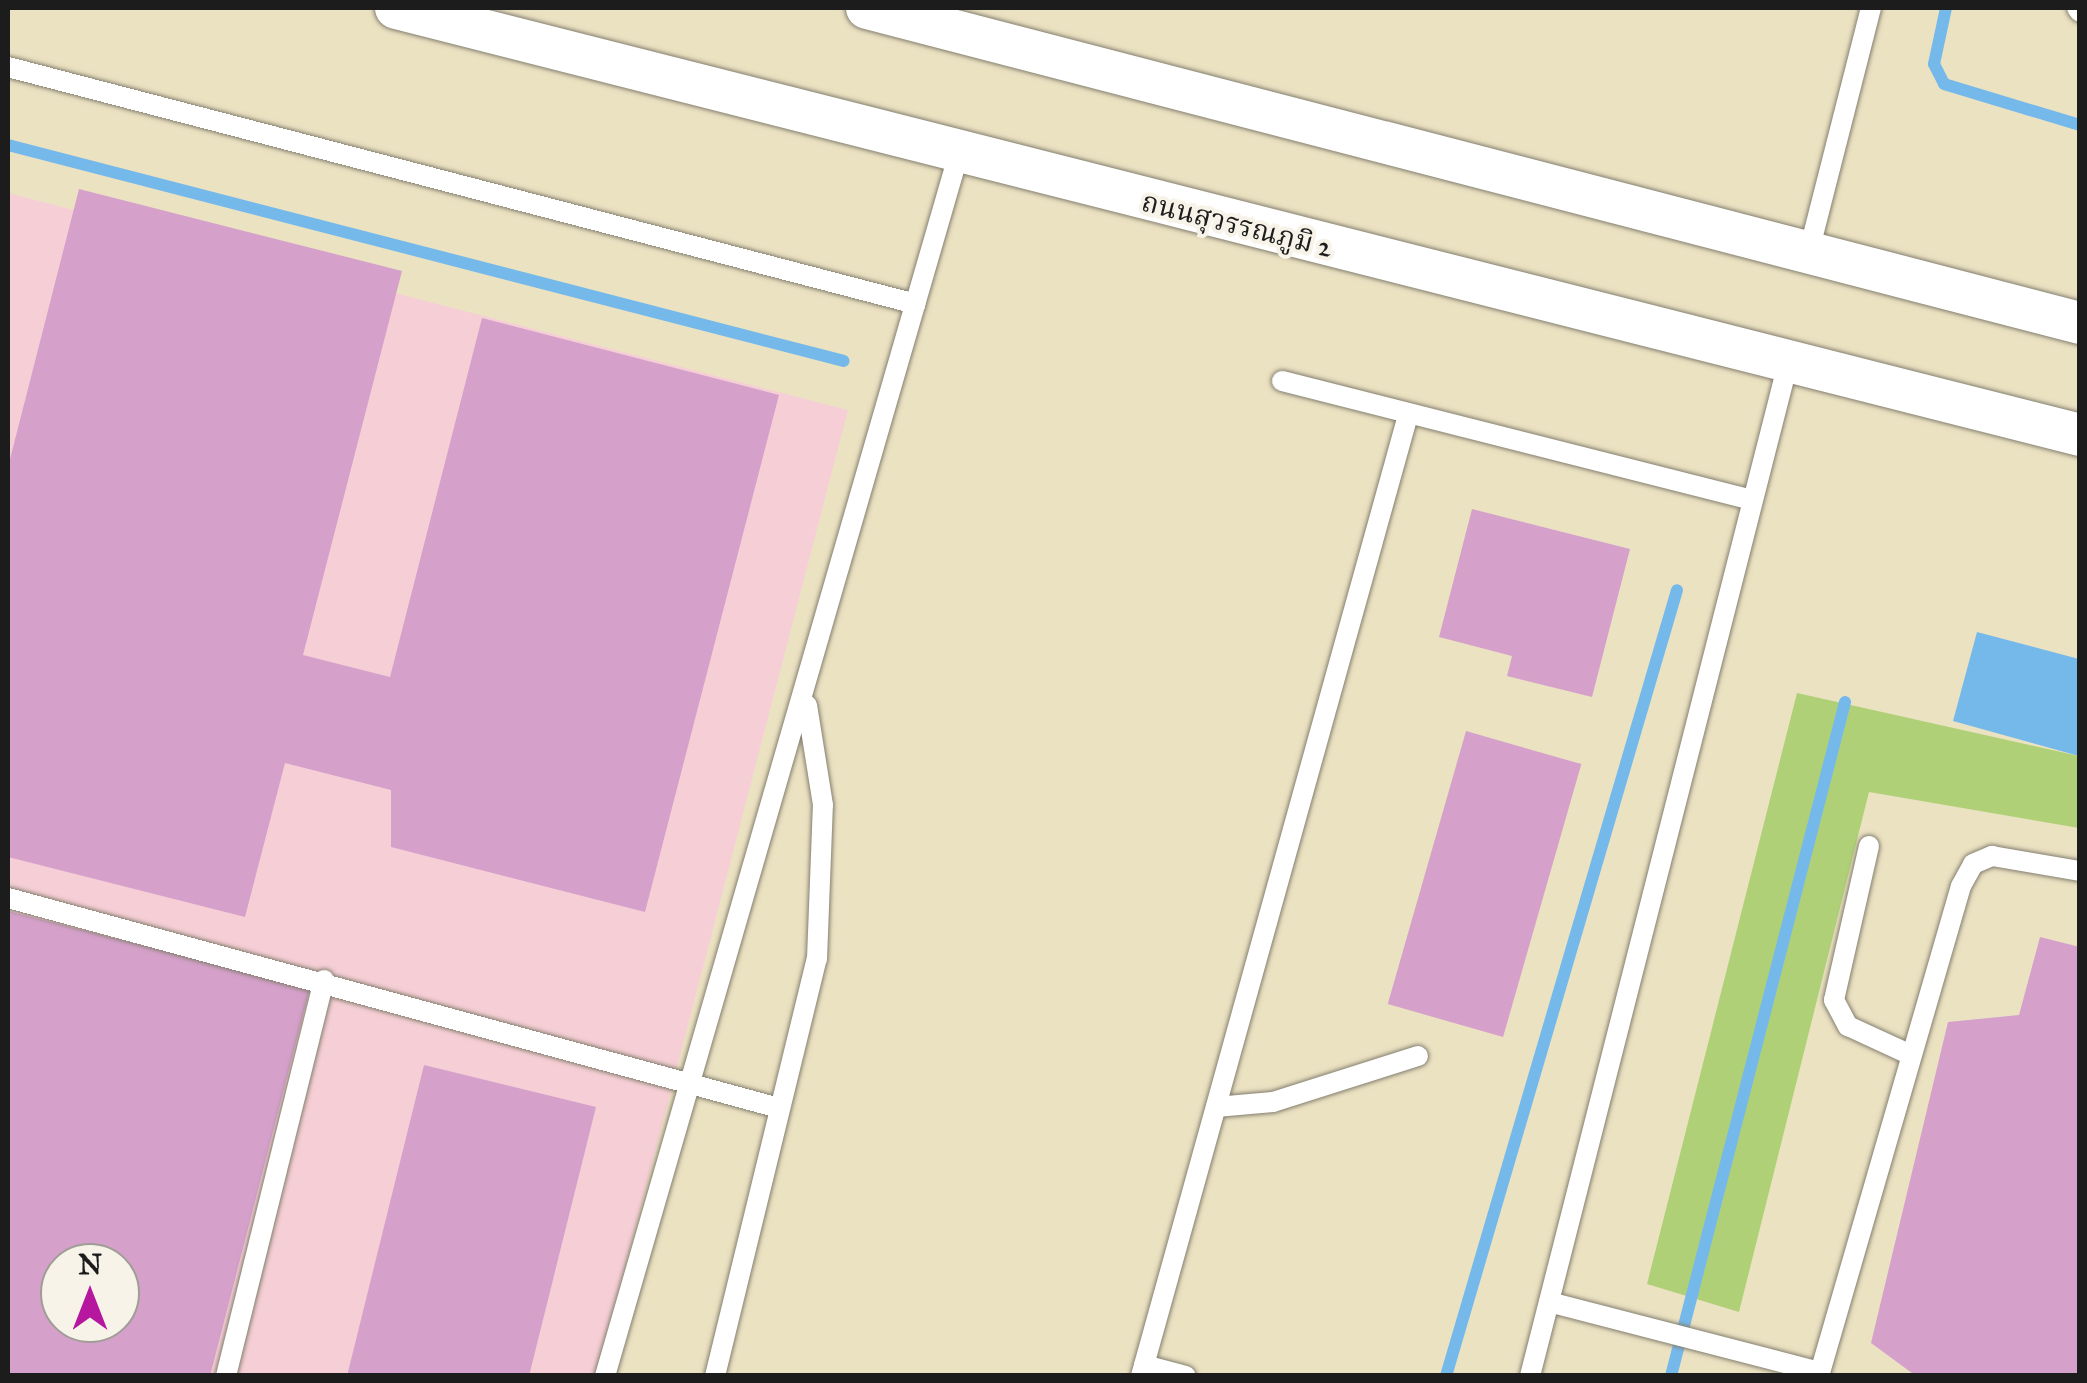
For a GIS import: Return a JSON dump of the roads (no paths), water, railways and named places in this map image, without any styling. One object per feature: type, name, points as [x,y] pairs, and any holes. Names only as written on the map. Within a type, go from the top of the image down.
[{"type":"street","name":"ถนนสุวรรณภูมิ 2","points":[[396,8],[1787,367],[2070,435]]},
{"type":"street","points":[[867,8],[966,20],[2080,323]]},
{"type":"lane","points":[[1809,252],[1871,8]]},
{"type":"lane","points":[[8,67],[916,304]]},
{"type":"lane","points":[[611,1374],[682,1084],[806,698],[959,154]]},
{"type":"lane","points":[[1530,1376],[1750,499],[1787,367]]},
{"type":"lane","points":[[1282,381],[1750,499]]},
{"type":"lane","points":[[1186,1376],[1142,1370],[1408,415]]},
{"type":"lane","points":[[715,1376],[817,959],[823,805],[806,698]]},
{"type":"lane","points":[[1869,846],[1834,1000],[1848,1026],[1911,1055]]},
{"type":"lane","points":[[1548,1302],[1820,1374],[1911,1055],[1973,864],[2027,858],[2080,872]]},
{"type":"lane","points":[[8,898],[324,980],[682,1084],[779,1108]]},
{"type":"lane","points":[[226,1376],[324,980]]},
{"type":"lane","points":[[1216,1108],[1273,1102],[1418,1056]]},
{"type":"water","points":[[1977,632],[2079,659],[2079,756],[1953,721]]},
{"type":"waterway","points":[[1946,8],[1934,64],[1944,84],[2080,125]]},
{"type":"waterway","points":[[8,145],[844,361]]},
{"type":"waterway","points":[[1446,1376],[1677,590]]},
{"type":"waterway","points":[[1671,1376],[1845,702]]}]
